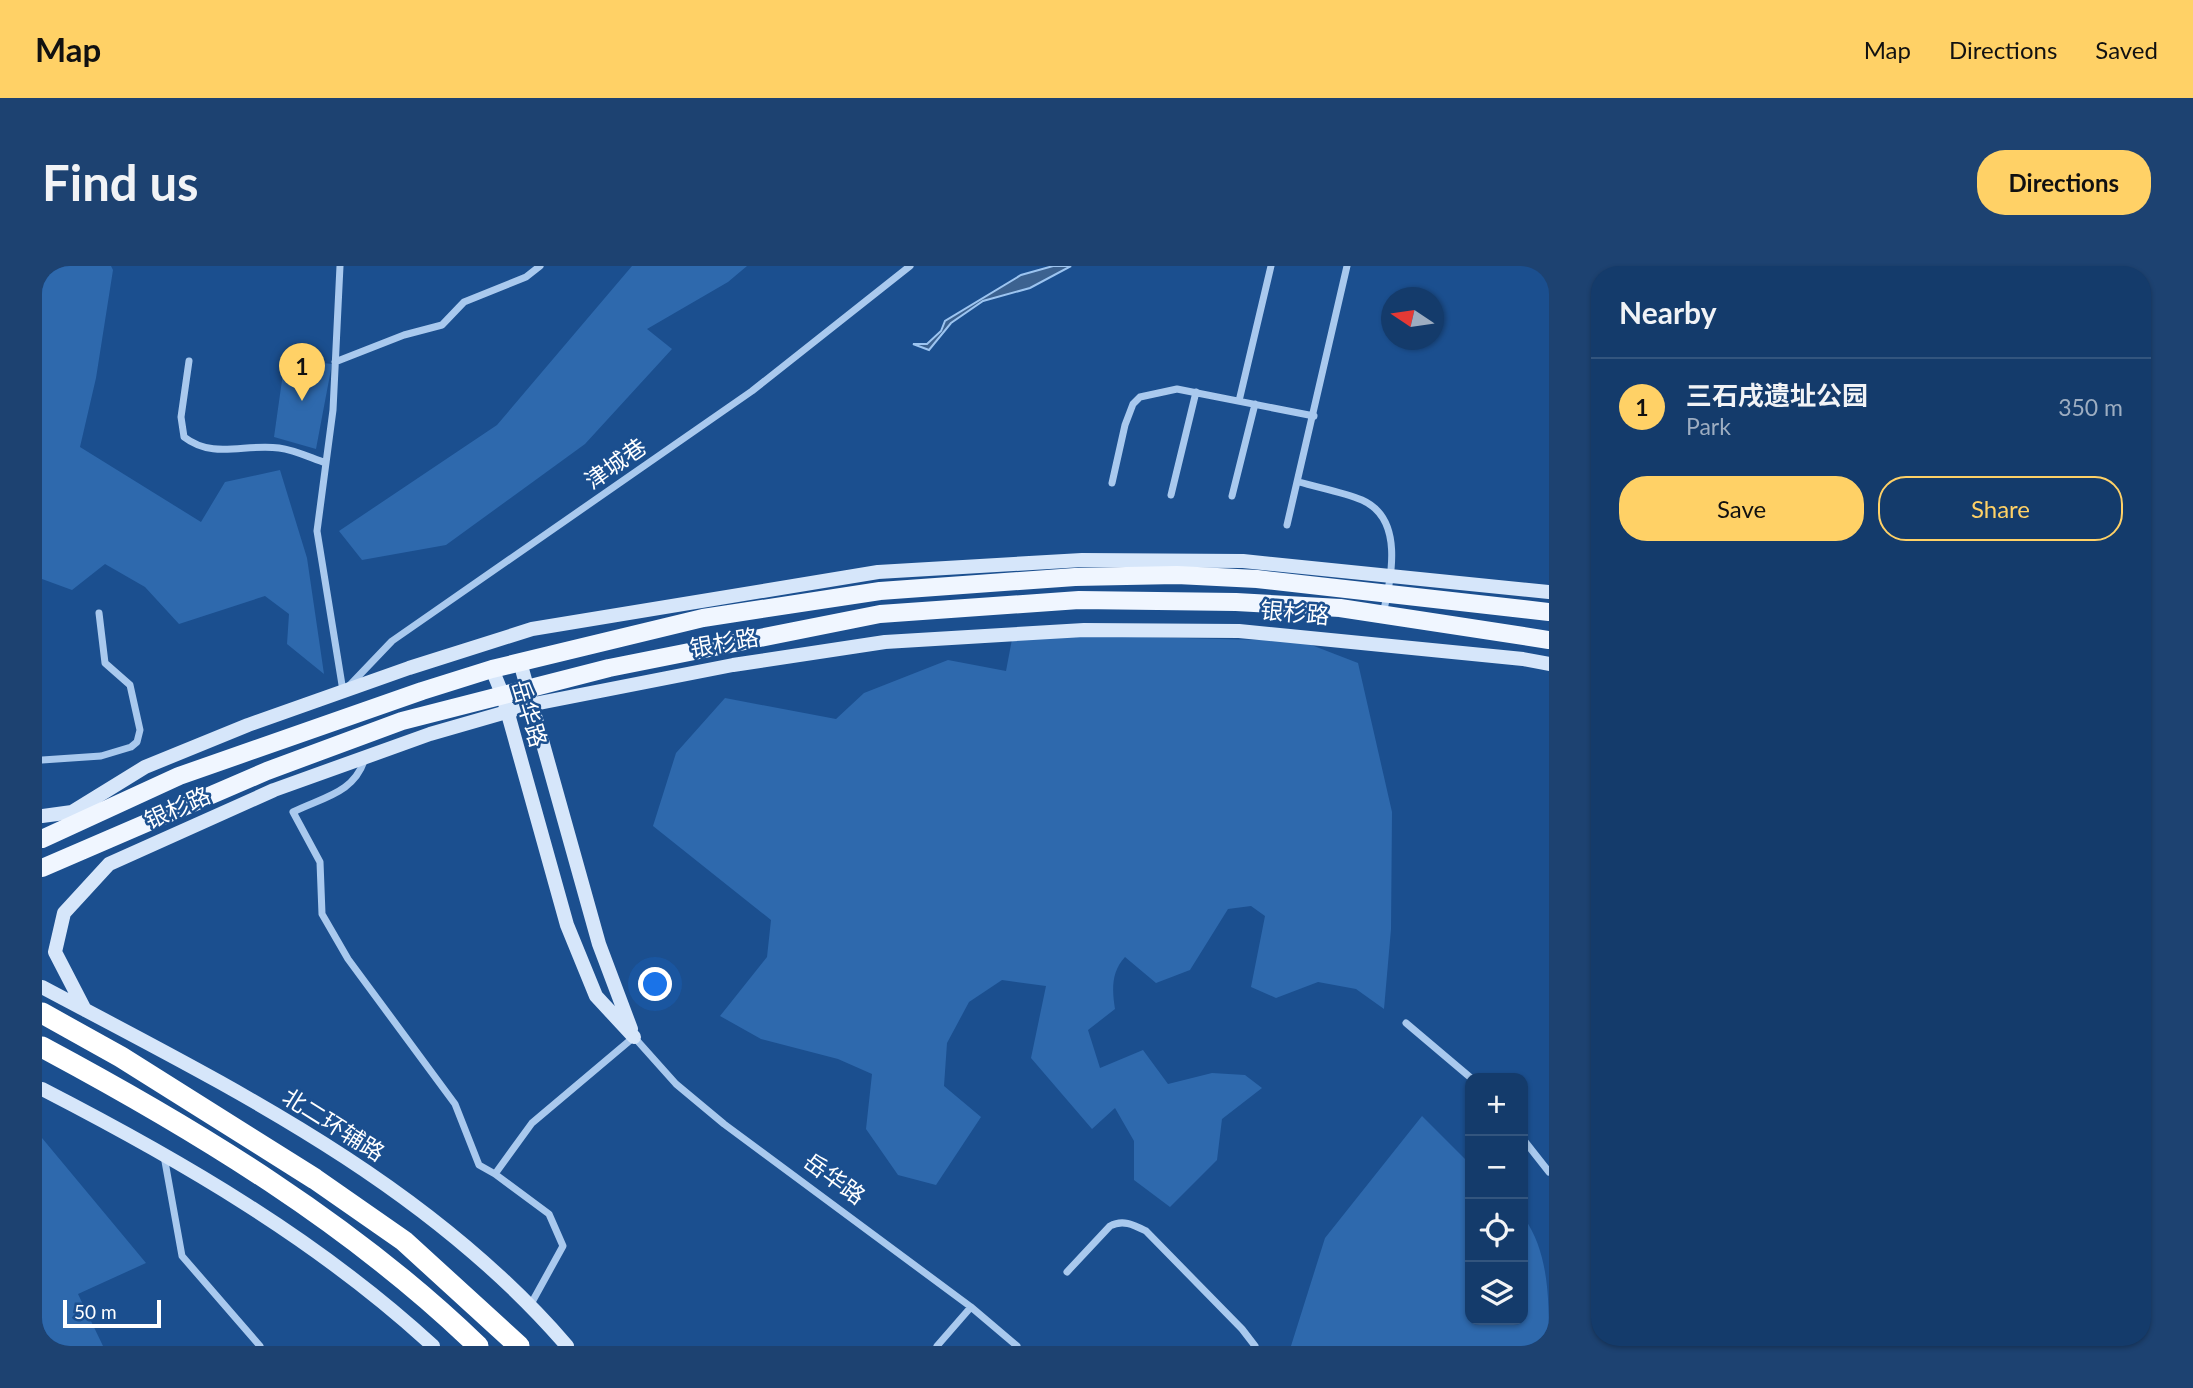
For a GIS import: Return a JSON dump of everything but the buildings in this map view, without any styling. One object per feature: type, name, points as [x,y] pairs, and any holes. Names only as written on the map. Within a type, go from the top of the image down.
[{"type":"highway","points":[[42,1013],[121,1057],[303,1172],[404,1241],[519,1346]]},
{"type":"highway","points":[[42,1047],[102,1079],[295,1198],[385,1262],[478,1346]]},
{"type":"main road","name":"银杉路","points":[[42,839],[178,776],[384,704],[492,670],[703,618],[880,591],[1075,577],[1177,575],[1257,579],[1549,612]]},
{"type":"main road","name":"银杉路","points":[[42,868],[267,771],[402,722],[505,704],[610,668],[880,614],[1079,600],[1236,602],[1340,608],[1549,640]]},
{"type":"main road","points":[[72,812],[178,776]]},
{"type":"street","points":[[340,266],[335,362],[317,531],[343,691]]},
{"type":"street","points":[[335,362],[404,335],[442,325],[464,302],[526,277],[540,266]]},
{"type":"street","name":"津城巷","points":[[343,691],[392,641],[752,391],[910,266]]},
{"type":"street","points":[[1239,401],[1271,266]]},
{"type":"street","points":[[1287,525],[1348,266]]},
{"type":"street","points":[[188,361],[181,417],[184,437],[194,445],[217,452],[278,448],[326,463]]},
{"type":"street","points":[[1112,483],[1133,404],[1140,397],[1165,390],[1196,393],[1314,416]]},
{"type":"street","points":[[1171,495],[1196,393]]},
{"type":"street","points":[[1232,496],[1255,404]]},
{"type":"street","points":[[1299,482],[1363,500],[1376,509],[1390,533],[1390,575],[1382,614]]},
{"type":"street","name":"银杉路","points":[[72,812],[145,767],[343,691],[532,629],[878,572],[1095,560],[1243,561],[1549,592]]},
{"type":"street","points":[[42,760],[101,756],[131,747],[137,742],[140,730],[130,685],[105,663],[99,613]]},
{"type":"street","name":"银杉路","points":[[531,696],[885,642],[1084,630],[1239,631],[1523,659],[1549,664]]},
{"type":"street","name":"岳华路","points":[[520,662],[599,944],[634,1037]]},
{"type":"street","name":"岳华路","points":[[492,670],[505,704],[567,925],[596,996],[676,1084],[724,1124],[971,1307],[1017,1346]]},
{"type":"street","name":"银杉路","points":[[85,1010],[55,953],[64,913],[109,864],[274,790],[505,704]]},
{"type":"street","points":[[365,758],[361,773],[349,787],[293,812],[320,862],[322,914],[348,958],[455,1104],[479,1165],[549,1214],[563,1246],[531,1304]]},
{"type":"street","points":[[42,816],[72,812]]},
{"type":"street","name":"北二环辅路","points":[[42,987],[235,1089],[344,1154],[441,1224],[531,1304],[568,1346]]},
{"type":"street","points":[[1406,1023],[1465,1073]]},
{"type":"street","points":[[495,1174],[532,1123],[634,1037]]},
{"type":"street","points":[[42,1088],[163,1152],[348,1273],[433,1346]]},
{"type":"street","points":[[1528,1145],[1549,1172]]},
{"type":"street","points":[[163,1152],[182,1256],[260,1346]]},
{"type":"street","points":[[1067,1272],[1111,1226],[1117,1222],[1132,1224],[1146,1231],[1242,1329],[1255,1346]]},
{"type":"street","points":[[937,1346],[971,1307]]},
{"type":"shaded area","points":[[42,266],[111,266],[113,270],[96,378],[80,447],[201,522],[225,482],[280,470],[307,558],[324,674],[287,644],[289,614],[265,596],[179,624],[145,587],[105,564],[72,590],[42,579]]},
{"type":"shaded area","points":[[632,266],[747,266],[728,282],[647,329],[672,349],[585,444],[446,545],[362,560],[339,531],[497,425]]},
{"type":"shaded area","points":[[1053,266],[1071,266],[1030,288],[983,301],[951,323],[929,350],[913,344],[927,344],[941,331],[945,321],[1021,275]]},
{"type":"shaded area","points":[[285,359],[332,364],[316,449],[274,437]]},
{"type":"shaded area","points":[[1013,634],[1301,641],[1358,663],[1392,812],[1391,929],[1384,1009],[1356,989],[1318,982],[1276,998],[1251,987],[1265,916],[1251,906],[1228,909],[1190,970],[1156,983],[1125,957],[1117,969],[1114,982],[1115,1009],[1088,1030],[1100,1068],[1143,1050],[1168,1084],[1212,1073],[1245,1075],[1262,1088],[1222,1119],[1217,1160],[1170,1207],[1134,1180],[1134,1141],[1115,1108],[1092,1129],[1031,1058],[1046,986],[1002,980],[969,1002],[947,1043],[944,1086],[981,1117],[936,1185],[898,1175],[866,1129],[872,1074],[838,1059],[761,1039],[720,1016],[767,957],[771,920],[653,826],[676,753],[725,698],[836,719],[864,693],[948,660],[1006,671]]},
{"type":"shaded area","points":[[1422,1116],[1465,1159],[1465,1325],[1528,1325],[1528,1224],[1538,1245],[1546,1276],[1549,1346],[1291,1346],[1325,1238]]},
{"type":"shaded area","points":[[42,1138],[146,1263],[78,1294],[103,1346],[42,1346]]},
{"type":"place","name":"三石戌遗址公园","points":[[302,401]]}]
